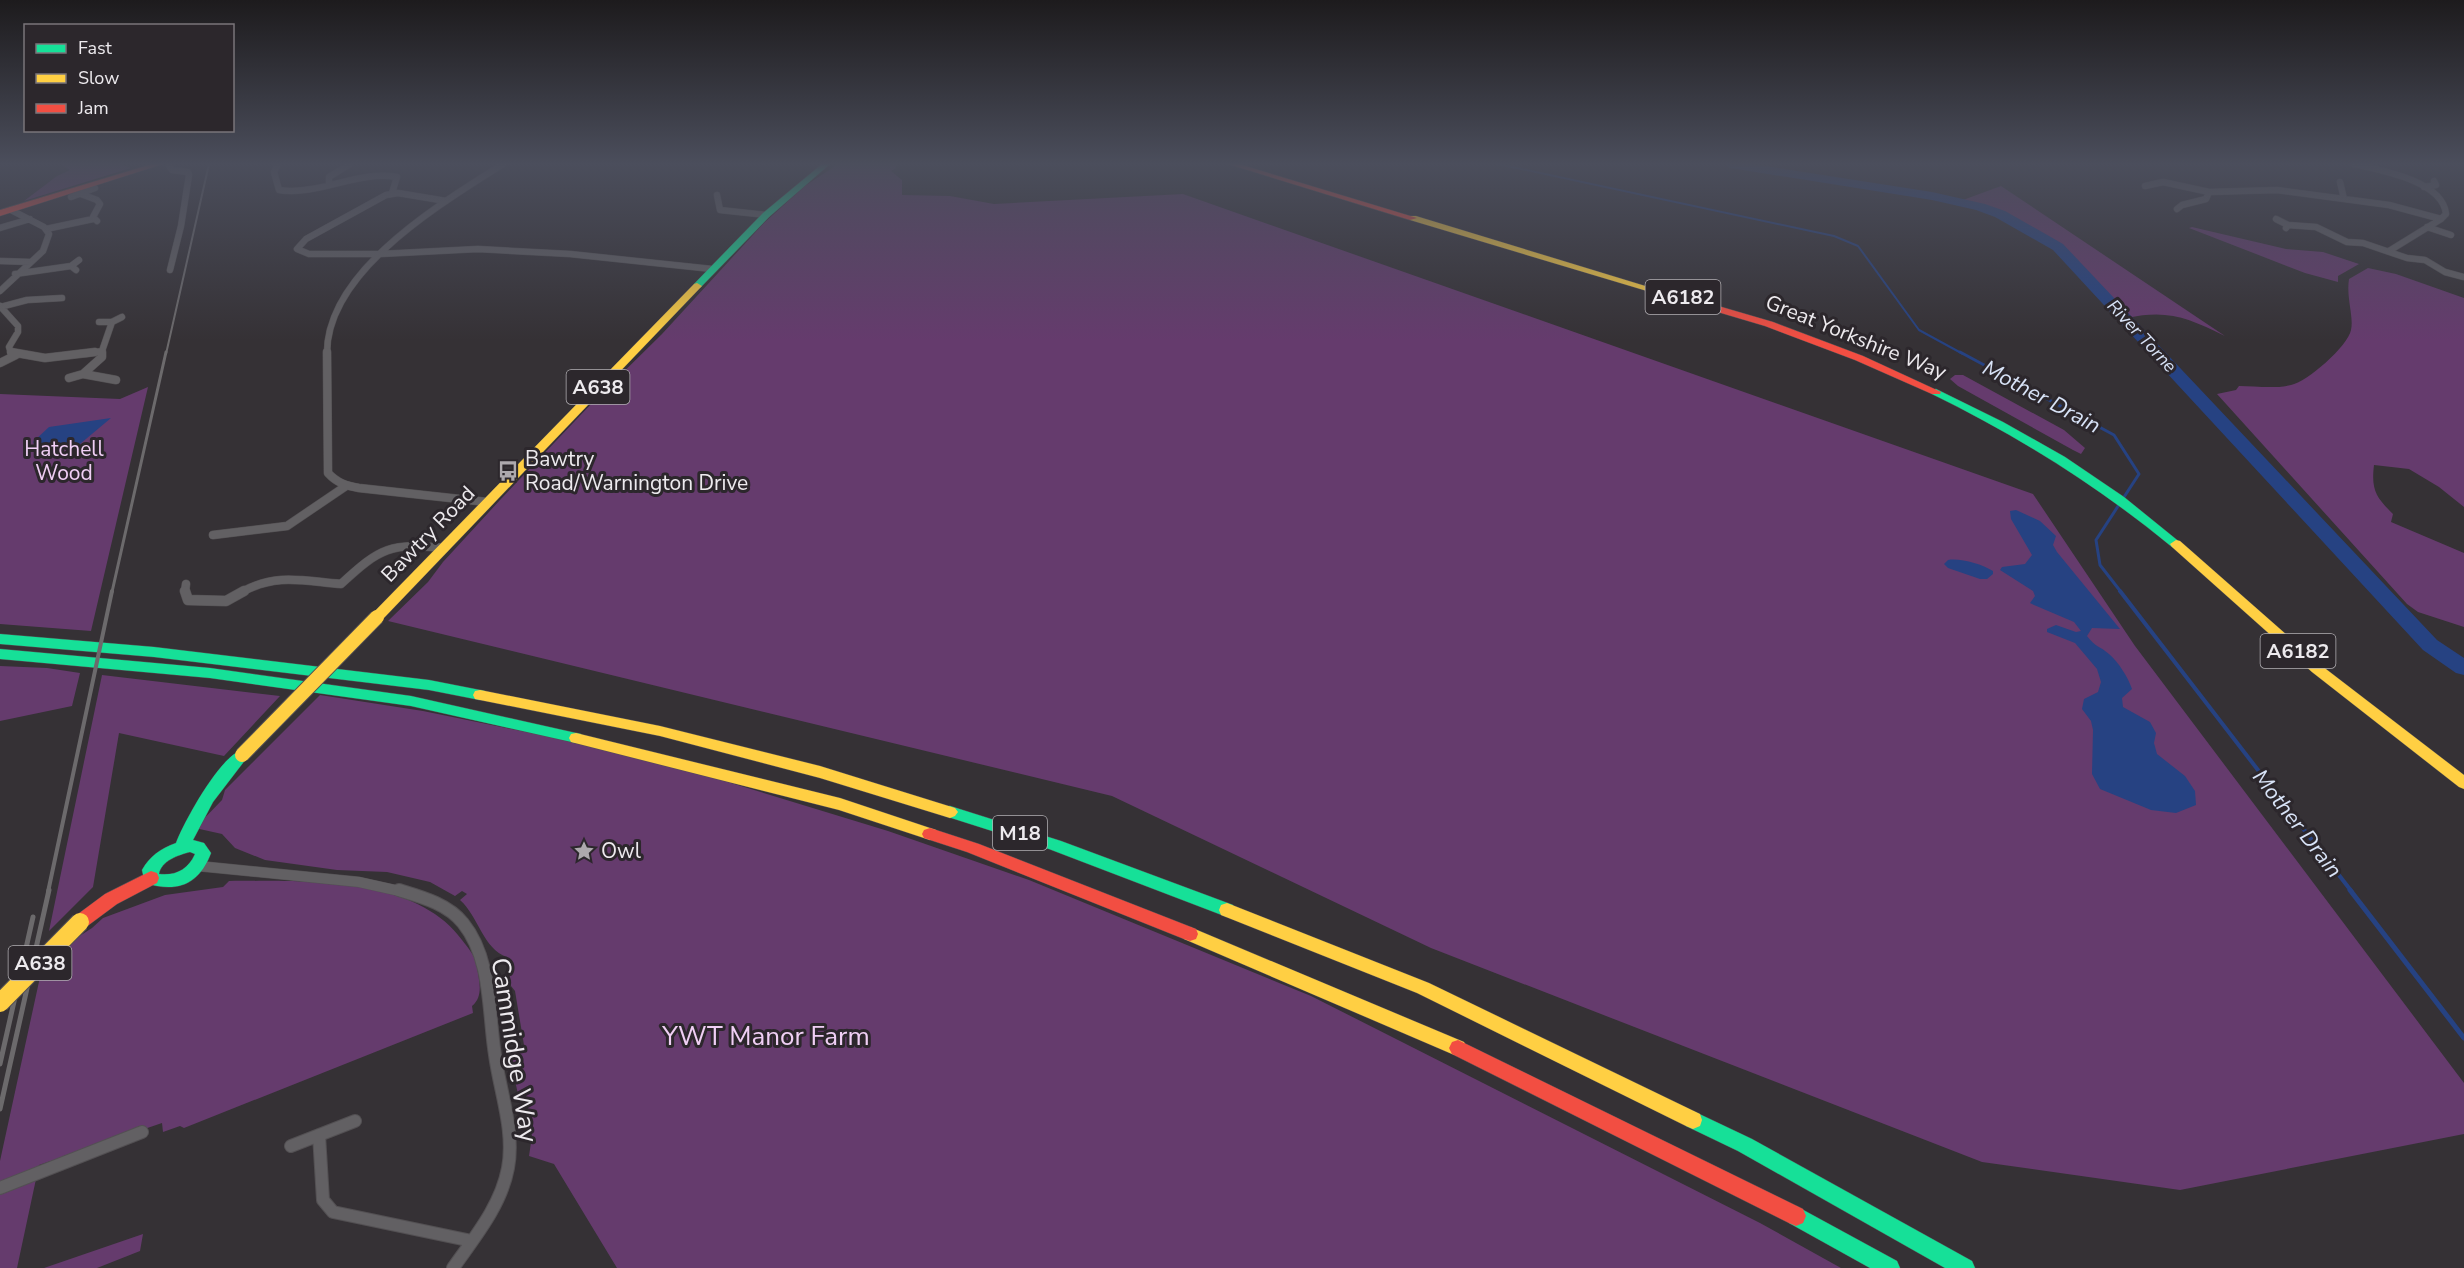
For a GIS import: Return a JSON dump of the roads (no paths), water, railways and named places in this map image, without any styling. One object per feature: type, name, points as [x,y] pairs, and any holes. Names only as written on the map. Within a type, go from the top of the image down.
[{"type":"main road","name":"Bawtry Road","points":[[182,847],[199,806],[218,780],[758,223]]},
{"type":"main road","name":"Great Yorkshire Way","points":[[1432,223],[1696,301],[1842,350],[1969,406],[2025,437],[2138,513],[2197,560],[2318,669],[2464,783]]},
{"type":"main road","name":"M18","points":[[0,639],[177,654],[429,685],[660,731],[820,772],[908,801],[993,824],[1155,881],[1423,988],[1745,1145],[1965,1268]]},
{"type":"main road","name":"M18","points":[[0,654],[210,673],[411,701],[570,736],[840,804],[973,848],[1284,972],[1470,1053],[1828,1232],[1890,1268]]},
{"type":"main road","points":[[151,878],[150,870],[157,860],[168,852],[182,847],[194,846],[201,850],[203,857],[198,866]]},
{"type":"main road","name":"A638","points":[[0,1003],[80,922],[111,899],[151,878],[157,882],[173,881],[190,873],[198,866]]},
{"type":"street","points":[[0,228],[16,223]]},
{"type":"street","points":[[0,291],[15,273],[31,262],[48,245],[49,234],[37,223]]},
{"type":"street","points":[[46,229],[78,223]]},
{"type":"street","points":[[170,270],[181,223]]},
{"type":"street","points":[[333,223],[306,239],[297,249],[309,254],[380,254],[478,249],[570,254],[712,269]]},
{"type":"street","points":[[415,223],[380,254],[351,287],[329,328],[327,344],[328,473],[346,486],[487,502]]},
{"type":"street","points":[[2281,223],[2286,228],[2316,227],[2349,243],[2363,243],[2425,260],[2445,272],[2464,277]]},
{"type":"street","points":[[2389,251],[2434,223]]},
{"type":"street","points":[[2427,227],[2451,235]]},
{"type":"street","points":[[15,273],[73,268],[79,260]]},
{"type":"street","points":[[0,261],[31,262]]},
{"type":"street","points":[[65,297],[27,300],[0,306],[3,315],[18,326],[18,332],[9,347],[11,353],[60,357],[102,351]]},
{"type":"street","points":[[99,322],[122,317]]},
{"type":"street","points":[[69,378],[83,374],[102,357],[102,351],[107,342],[107,332],[112,321]]},
{"type":"street","points":[[0,363],[16,355]]},
{"type":"street","points":[[83,374],[116,380]]},
{"type":"street","points":[[213,535],[287,526],[346,486]]},
{"type":"street","points":[[186,584],[185,594],[188,600],[220,602],[233,598],[258,583],[274,579],[341,584],[371,556],[398,544],[445,548]]},
{"type":"street","name":"Cammidge Way","points":[[198,866],[372,885],[418,895],[451,911],[470,932],[479,952],[487,993],[494,1053],[510,1146],[508,1167],[502,1189],[472,1241],[453,1268]]},
{"type":"street","points":[[291,1146],[355,1121]]},
{"type":"street","points":[[6,1186],[142,1132]]},
{"type":"street","points":[[319,1135],[323,1200],[333,1212],[472,1241]]},
{"type":"water","points":[[111,418],[80,444],[40,452],[33,442],[49,427]]},
{"type":"water","points":[[2016,510],[2040,521],[2056,536],[2053,545],[2057,552],[2120,629],[2092,628],[2087,636],[2109,654],[2123,670],[2132,689],[2122,698],[2123,707],[2150,722],[2156,733],[2154,743],[2157,754],[2185,776],[2195,791],[2196,805],[2176,813],[2151,810],[2100,789],[2092,774],[2093,730],[2091,721],[2082,709],[2084,699],[2098,692],[2101,682],[2097,669],[2075,643],[2047,632],[2047,629],[2056,625],[2076,632],[2081,631],[2074,622],[2030,603],[2035,596],[2033,591],[2000,570],[2002,567],[2025,564],[2032,555],[2011,519],[2010,511]]},
{"type":"water","points":[[1948,560],[1977,564],[1993,571],[1993,574],[1987,579],[1980,579],[1948,568],[1944,564]]},
{"type":"waterway","name":"Mother Drain","points":[[1774,223],[1834,236],[1858,246],[1919,330],[1963,354]]},
{"type":"waterway","name":"River Torne","points":[[2016,223],[2058,247],[2430,645],[2464,668]]},
{"type":"waterway","name":"Mother Drain","points":[[1960,352],[2114,435],[2139,474],[2096,540],[2100,565],[2121,592]]},
{"type":"waterway","name":"Mother Drain","points":[[2120,591],[2352,892]]},
{"type":"waterway","name":"Mother Drain","points":[[2350,890],[2464,1038]]},
{"type":"railway","points":[[166,354],[196,223]]},
{"type":"railway","points":[[112,592],[166,352]]},
{"type":"railway","points":[[48,892],[112,591]]},
{"type":"railway","points":[[0,1109],[49,890]]},
{"type":"railway","points":[[0,1064],[33,917]]},
{"type":"place","name":"Bawtry Road/Warnington Drive","points":[[508,471]]},
{"type":"place","name":"Owl","points":[[584,851]]},
{"type":"park label","name":"Hatchell Wood","points":[[64,461]]},
{"type":"park label","name":"YWT Manor Farm","points":[[766,1036]]}]
